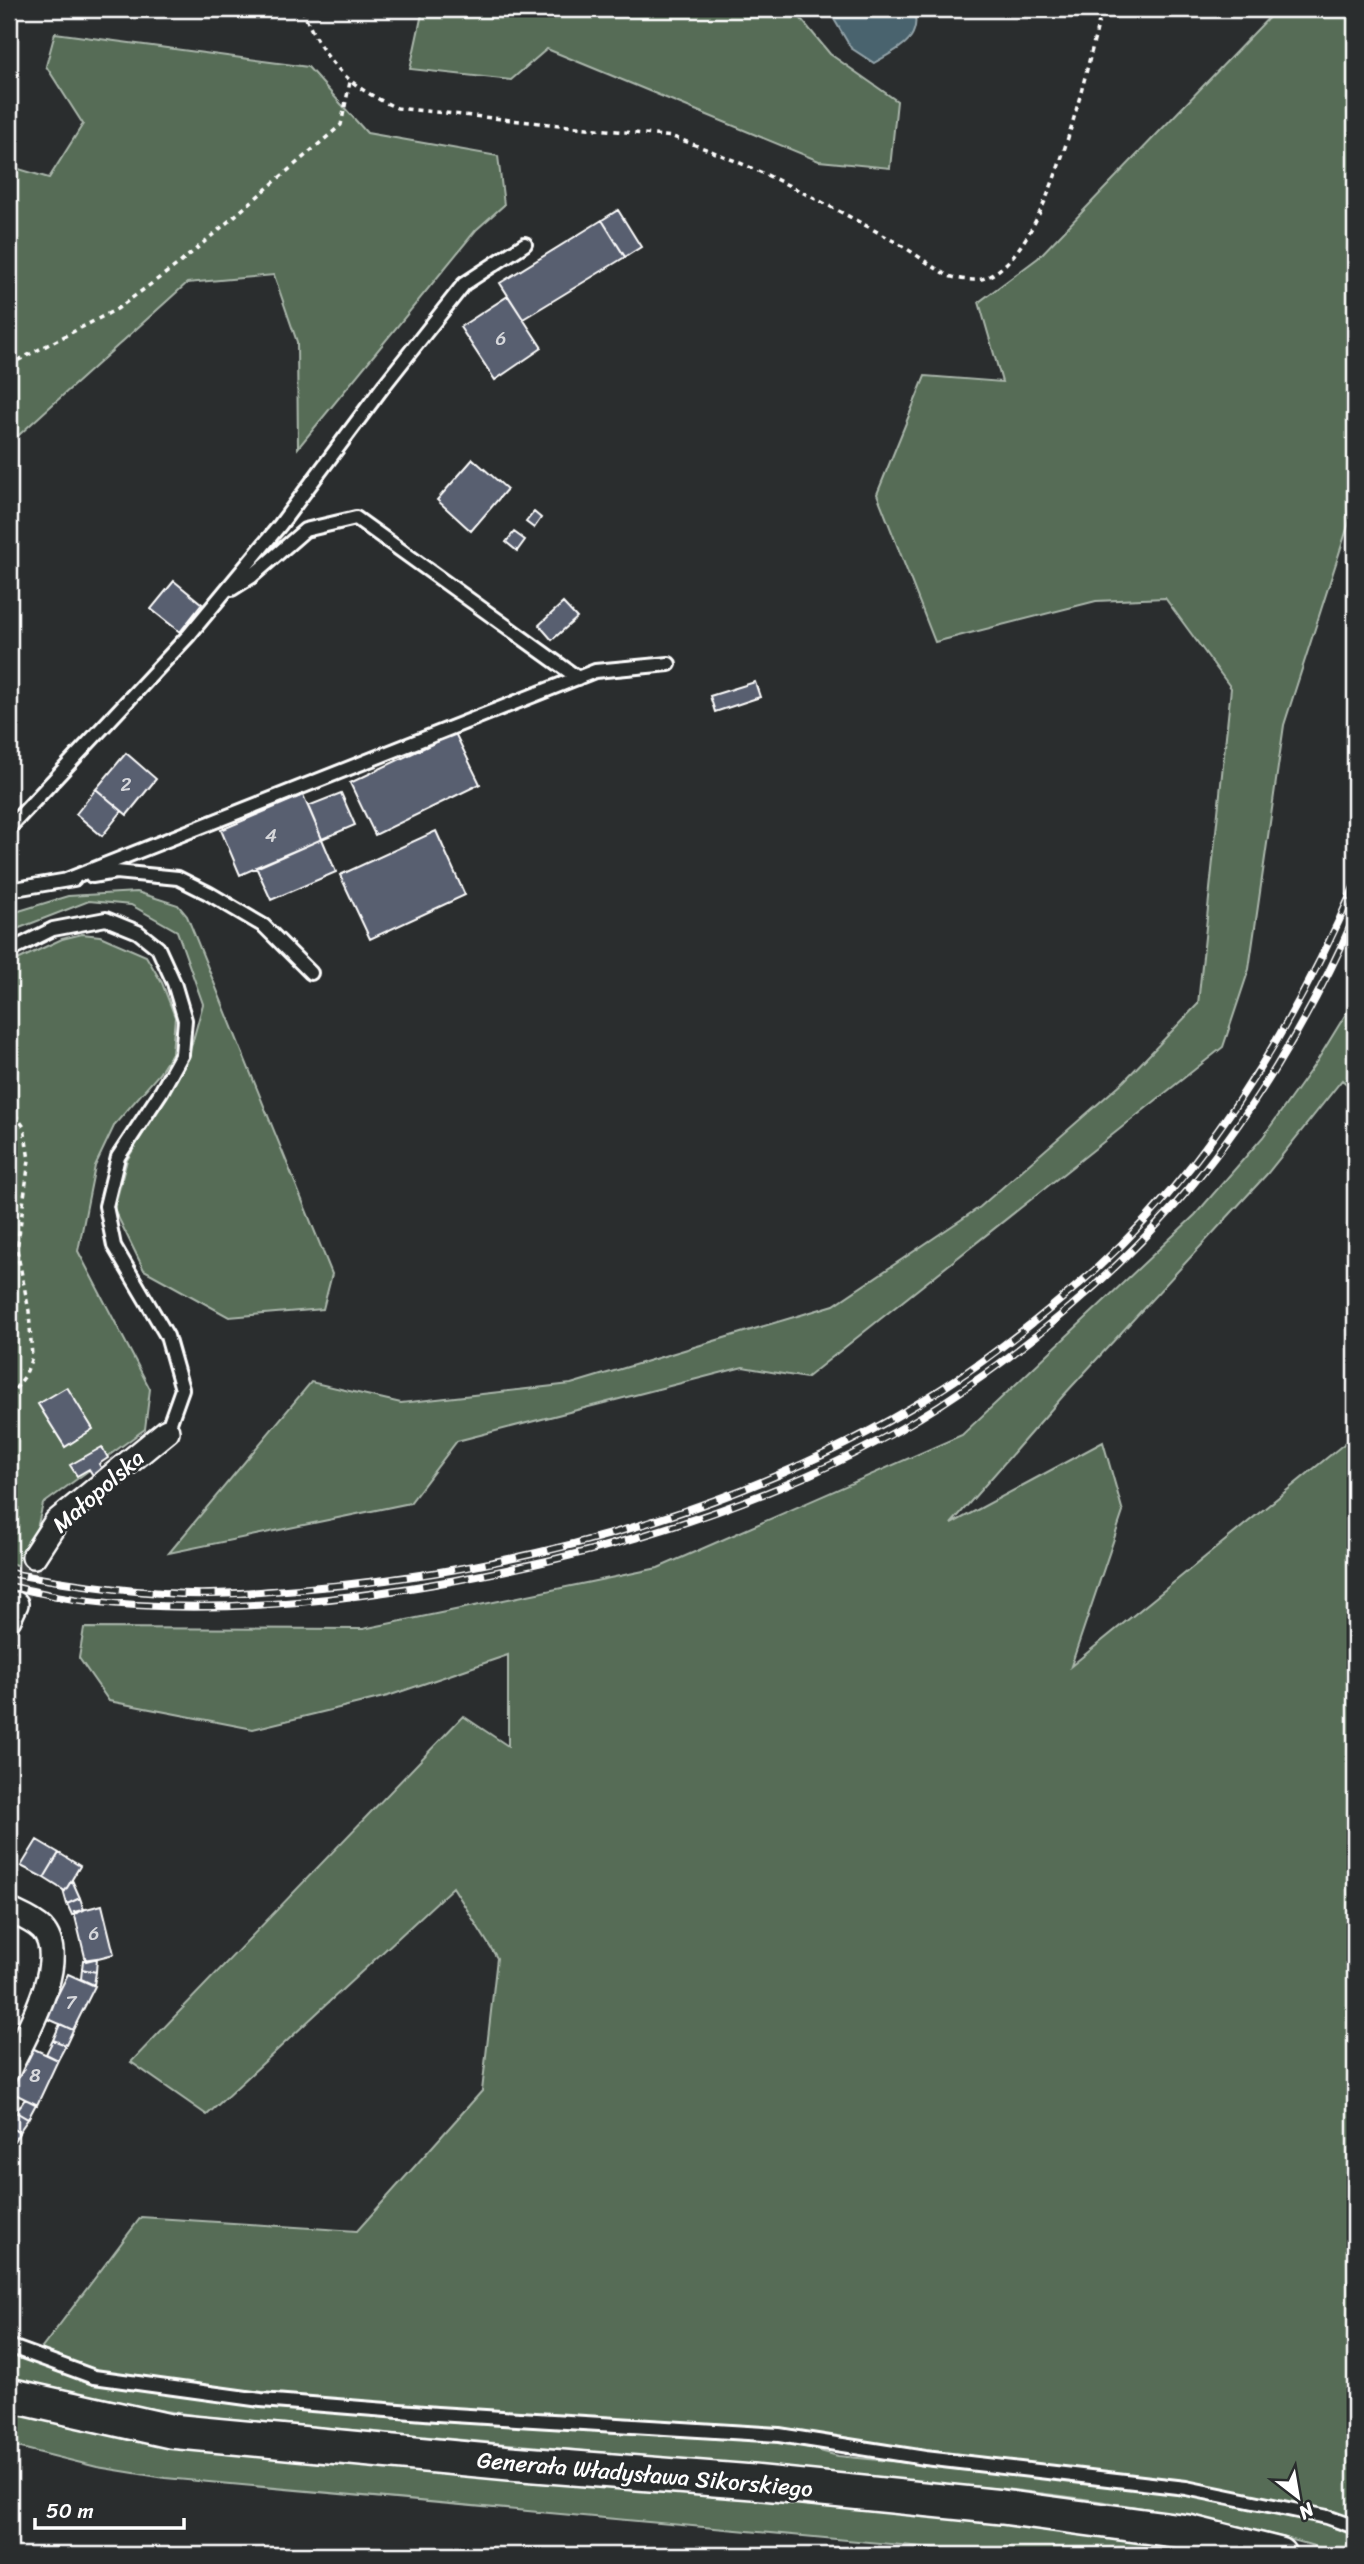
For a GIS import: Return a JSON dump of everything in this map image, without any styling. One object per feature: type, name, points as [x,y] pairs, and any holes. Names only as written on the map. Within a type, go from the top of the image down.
[{"type":"main road","name":"Generała Władysława Sikorskiego","points":[[9,2395],[170,2431],[510,2463],[753,2482],[1002,2507],[1188,2532],[1280,2555]]},
{"type":"street","name":"Małopolska","points":[[34,1556],[56,1522],[167,1431]]},
{"type":"street","points":[[9,1910],[43,1929],[51,1948],[52,1966],[38,2006],[9,2069]]},
{"type":"lane","points":[[9,828],[189,635],[280,525],[385,384],[464,284],[525,244]]},
{"type":"lane","points":[[220,597],[251,577],[304,530],[356,519],[578,678]]},
{"type":"lane","points":[[66,880],[594,671],[669,664]]},
{"type":"lane","points":[[9,890],[116,872],[177,878],[264,926],[311,973]]},
{"type":"lane","points":[[9,951],[53,929],[106,919],[138,932],[158,948],[174,983],[185,1020],[182,1054],[161,1092],[118,1157],[106,1206],[114,1246],[167,1336],[181,1389],[167,1431]]},
{"type":"lane","points":[[9,2346],[94,2377],[261,2400],[437,2414],[779,2435],[925,2458],[1186,2488],[1327,2517],[1355,2527]]},
{"type":"path","points":[[302,9],[321,47],[350,82],[374,98],[397,108],[673,136],[784,182],[864,224],[948,276],[962,279],[984,279],[1002,268],[1020,248],[1034,226],[1052,185],[1102,9]]},
{"type":"path","points":[[9,366],[117,309],[181,262],[341,125],[350,82]]},
{"type":"path","points":[[9,993],[13,989]]},
{"type":"path","points":[[9,1106],[24,1127],[29,1160],[17,1250],[29,1311],[32,1357],[25,1376],[9,1397]]},
{"type":"green space","points":[[423,9],[793,9],[830,54],[897,101],[890,168],[819,161],[547,49],[511,80],[410,69]]},
{"type":"green space","points":[[1277,9],[1355,9],[1355,504],[1284,725],[1249,969],[1223,1047],[806,1378],[743,1367],[457,1441],[410,1503],[169,1553],[311,1382],[401,1403],[571,1384],[834,1305],[980,1207],[1124,1081],[1198,1004],[1231,688],[1165,598],[1096,601],[935,642],[877,494],[925,376],[1002,382],[979,302],[1038,258]]},
{"type":"green space","points":[[55,33],[308,67],[367,133],[498,156],[504,205],[476,230],[298,448],[297,342],[274,275],[187,283],[9,444],[9,166],[49,178],[83,124],[46,66]]},
{"type":"green space","points":[[137,892],[178,905],[187,916],[332,1274],[323,1309],[229,1317],[144,1270],[114,1209],[127,1160],[188,1058],[203,1004],[177,931],[131,905],[89,901],[9,932],[9,914],[68,896]]},
{"type":"green space","points":[[82,934],[100,936],[146,956],[162,983],[175,1017],[172,1053],[159,1074],[115,1124],[95,1166],[78,1251],[150,1389],[145,1429],[43,1504],[27,1568],[9,1563],[9,964],[62,939]]},
{"type":"green space","points":[[1355,999],[1355,1091],[1342,1080],[1267,1174],[1063,1396],[951,1524],[1103,1442],[1123,1512],[1071,1666],[1355,1435],[1355,2522],[1299,2504],[1130,2474],[1027,2463],[925,2458],[779,2435],[437,2414],[94,2377],[36,2356],[141,2217],[357,2231],[482,2091],[497,1958],[453,1887],[207,2115],[131,2062],[463,1716],[508,1746],[508,1655],[388,1696],[253,1729],[109,1701],[79,1658],[84,1628],[363,1629],[658,1568],[962,1435],[1195,1215],[1263,1137],[1317,1061]]},
{"type":"green space","points":[[9,2349],[115,2385],[777,2439],[838,2456],[1151,2487],[1298,2514],[1355,2531],[1355,2555],[1343,2555],[1262,2532],[1180,2514],[1013,2490],[199,2416],[103,2400],[9,2377]]},
{"type":"green space","points":[[9,2406],[1025,2519],[1237,2555],[1011,2555],[165,2478],[97,2467],[9,2445]]},
{"type":"water","points":[[828,9],[914,9],[916,20],[906,43],[874,63],[851,48]]},
{"type":"building","points":[[618,210],[641,247],[625,257],[602,220]]},
{"type":"building","points":[[602,220],[625,257],[523,319],[500,283]]},
{"type":"building","points":[[508,296],[542,348],[495,380],[460,327]]},
{"type":"building","points":[[473,459],[507,489],[471,531],[437,500]]},
{"type":"building","points":[[534,512],[541,518],[534,528],[526,522]]},
{"type":"building","points":[[514,532],[525,540],[517,551],[506,542]]},
{"type":"building","points":[[174,581],[202,604],[180,632],[151,609]]},
{"type":"building","points":[[563,603],[577,618],[552,640],[539,625]]},
{"type":"building","points":[[755,682],[760,697],[715,712],[710,696]]},
{"type":"building","points":[[455,733],[480,784],[375,835],[350,783]]},
{"type":"building","points":[[126,753],[156,779],[127,815],[96,789]]},
{"type":"building","points":[[96,789],[122,811],[102,836],[76,814]]},
{"type":"building","points":[[341,793],[355,825],[322,839],[308,806]]},
{"type":"building","points":[[303,795],[322,839],[240,875],[221,830]]},
{"type":"building","points":[[436,831],[465,895],[370,939],[340,875]]},
{"type":"building","points":[[322,839],[336,872],[271,900],[256,867]]},
{"type":"building","points":[[67,1387],[93,1429],[65,1447],[38,1404]]},
{"type":"building","points":[[102,1447],[108,1458],[99,1464],[104,1472],[94,1477],[89,1469],[77,1476],[70,1465]]},
{"type":"building","points":[[37,1840],[59,1853],[44,1878],[21,1866]]},
{"type":"building","points":[[59,1853],[80,1866],[65,1891],[44,1878]]},
{"type":"building","points":[[72,1880],[80,1898],[67,1904],[63,1890],[65,1891]]},
{"type":"building","points":[[80,1898],[84,1910],[72,1915],[67,1904]]},
{"type":"building","points":[[102,1905],[114,1954],[86,1961],[74,1912]]},
{"type":"building","points":[[97,1958],[96,1972],[82,1969],[83,1960]]},
{"type":"building","points":[[82,1969],[96,1972],[94,1985],[81,1979]]},
{"type":"building","points":[[68,1974],[95,1986],[73,2030],[46,2018]]},
{"type":"building","points":[[60,2024],[73,2030],[66,2045],[53,2040]]},
{"type":"building","points":[[53,2040],[66,2045],[58,2060],[46,2054]]},
{"type":"building","points":[[32,2048],[58,2060],[37,2105],[11,2092]]},
{"type":"building","points":[[25,2099],[36,2104],[28,2119],[16,2112]]},
{"type":"building","points":[[16,2112],[28,2119],[19,2132],[9,2126]]},
{"type":"building","points":[[9,2126],[19,2133],[9,2149]]},
{"type":"tunnel","points":[[16,1604],[34,1556]]},
{"type":"railway","points":[[9,1573],[124,1590],[208,1594],[343,1585],[419,1575],[496,1562],[649,1523],[796,1467],[865,1433],[932,1395],[996,1351],[1076,1287],[1137,1229],[1175,1186],[1245,1091],[1304,990],[1355,885]]},
{"type":"railway","points":[[9,1586],[81,1600],[179,1607],[280,1603],[380,1593],[536,1564],[596,1549],[717,1512],[833,1464],[940,1405],[1003,1361],[1093,1287],[1149,1233],[1202,1173],[1252,1104],[1319,992],[1355,916]]}]
